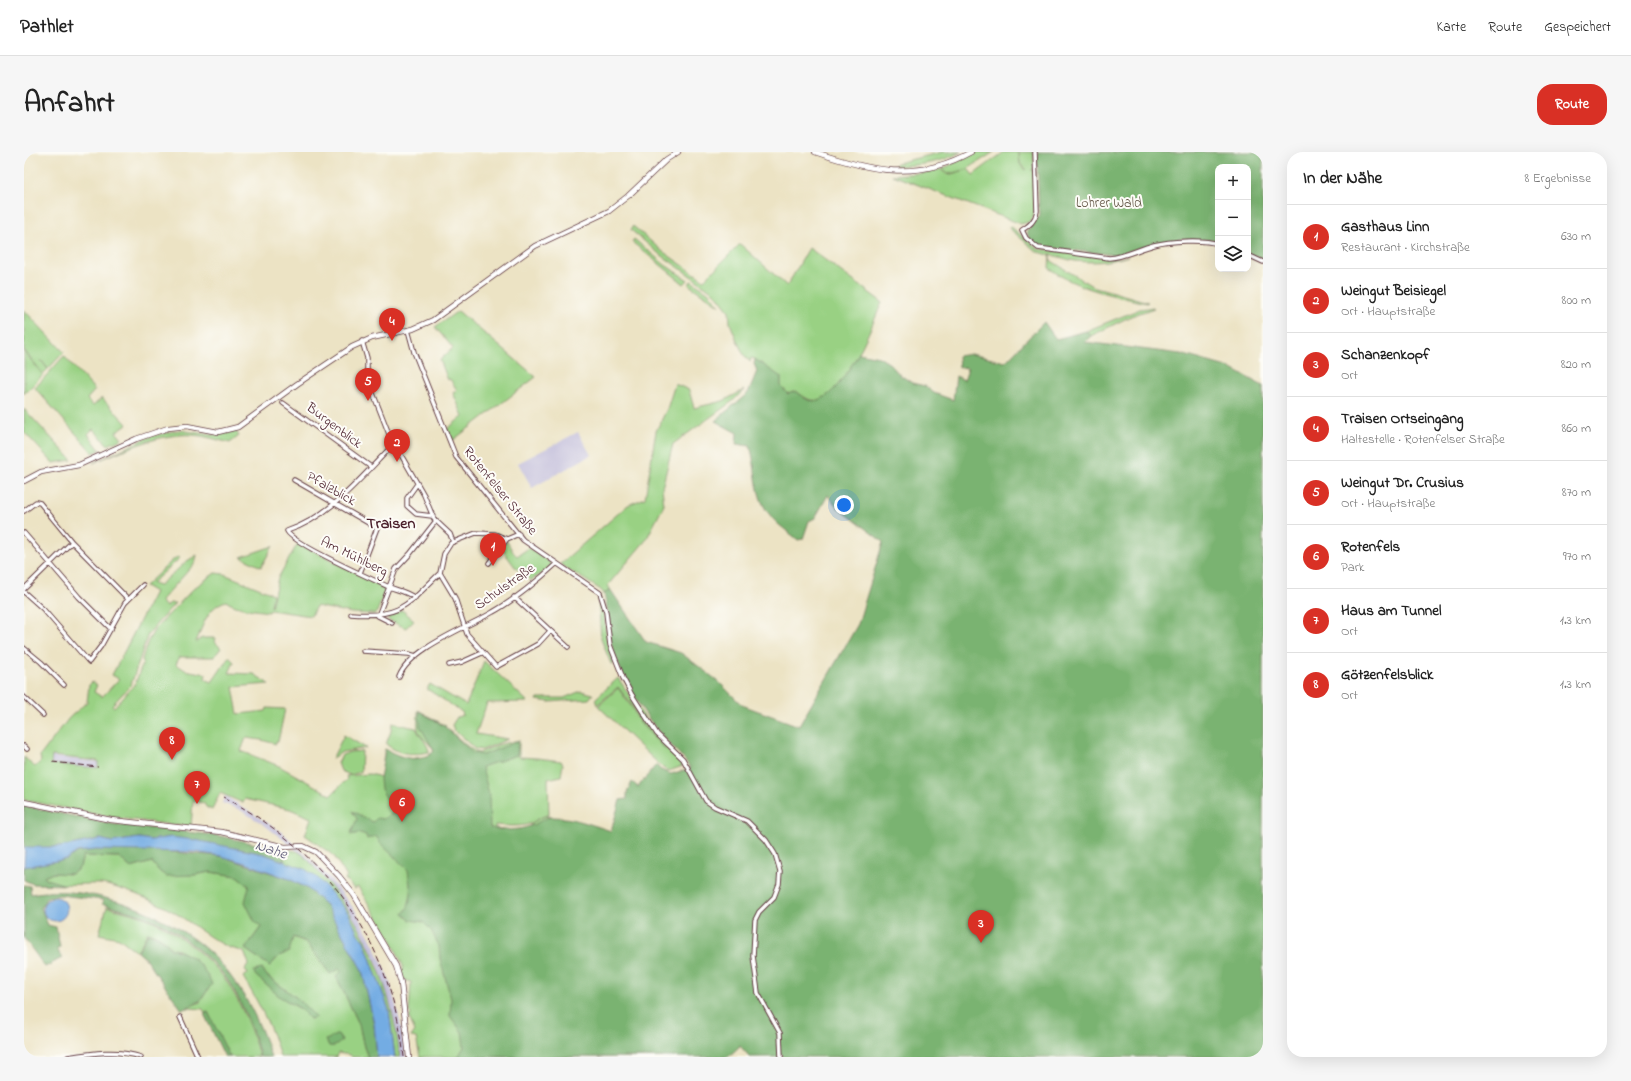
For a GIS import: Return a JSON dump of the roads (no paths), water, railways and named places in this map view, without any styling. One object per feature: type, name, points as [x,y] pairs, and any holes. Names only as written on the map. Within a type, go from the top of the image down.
[{"type":"main road","points":[[24,481],[41,472],[85,463],[136,439],[168,428],[187,426],[218,432],[238,427],[303,380],[362,342],[380,336],[408,330],[439,317],[535,246],[609,211],[678,152]]},
{"type":"main road","points":[[815,152],[859,166],[897,171],[935,166],[971,152]]},
{"type":"main road","points":[[24,802],[111,820],[222,832],[285,847],[308,847],[316,852],[339,876],[354,895],[396,966],[401,983],[409,1057]]},
{"type":"street","points":[[1035,152],[1037,211],[1033,222],[1022,230],[1026,238],[1038,248],[1109,258],[1119,257],[1154,245],[1191,242],[1215,244]]},
{"type":"street","points":[[1251,256],[1263,262]]},
{"type":"street","name":"Rotenfelser Straße","points":[[408,330],[414,352],[456,457],[525,542],[600,593],[606,612],[610,645],[625,684],[658,734],[683,759],[703,797],[715,807],[741,817],[750,823],[770,845],[777,857],[780,871],[778,888],[772,901],[757,914],[754,923],[753,960],[759,996],[780,1033],[781,1057]]},
{"type":"street","points":[[362,342],[367,358],[367,378],[394,444],[427,501],[435,522],[450,534],[453,542]]},
{"type":"street","name":"Burgenblick","points":[[283,403],[371,467]]},
{"type":"street","points":[[333,504],[352,488],[394,444]]},
{"type":"street","name":"Pfalzblick","points":[[294,480],[333,504],[377,528],[360,573]]},
{"type":"street","points":[[417,484],[407,498],[408,506],[416,514],[432,516]]},
{"type":"street","points":[[24,511],[36,502],[42,504],[72,542],[128,599]]},
{"type":"street","name":"Am Mühlberg","points":[[333,504],[314,519],[287,531],[288,534],[298,541],[360,573],[415,598]]},
{"type":"street","points":[[378,616],[396,569],[435,522]]},
{"type":"street","points":[[24,533],[79,597],[111,629]]},
{"type":"street","points":[[378,616],[396,610],[415,598],[440,573],[444,554],[448,546],[453,542],[476,533],[495,534],[507,539]]},
{"type":"street","points":[[489,563],[507,539],[519,534]]},
{"type":"street","points":[[72,542],[24,591],[43,609],[89,662],[101,646],[128,599],[143,585]]},
{"type":"street","name":"Schulstraße","points":[[440,573],[455,598],[463,627],[494,612],[556,564]]},
{"type":"street","points":[[514,597],[568,647]]},
{"type":"street","points":[[351,614],[378,616],[392,623]]},
{"type":"street","points":[[399,677],[416,656],[428,646],[455,633],[463,627],[468,637],[496,667],[538,644],[550,631]]},
{"type":"street","points":[[24,648],[64,686]]},
{"type":"street","points":[[363,651],[408,654],[416,656]]},
{"type":"street","points":[[449,665],[462,662],[482,652]]},
{"type":"street","points":[[24,697],[43,716]]},
{"type":"street","points":[[180,1017],[198,1057]]},
{"type":"street","points":[[68,1057],[119,1052],[142,1057]]},
{"type":"water","points":[[171,837],[195,840],[264,854],[305,869],[318,878],[349,914],[358,934],[364,941],[389,1010],[395,1057],[377,1057],[374,1024],[362,970],[326,905],[307,888],[289,879],[248,864],[221,856],[194,852],[96,850],[77,852],[67,859],[24,867],[25,847],[61,847],[100,839],[112,842],[139,838],[151,840]]},
{"type":"water","points":[[55,897],[64,900],[67,909],[64,918],[55,921],[46,918],[43,909],[46,900]]},
{"type":"railway","points":[[52,762],[98,767]]},
{"type":"railway","points":[[224,797],[261,819],[294,845],[323,873],[348,904],[368,938],[385,975],[397,1015],[404,1057]]},
{"type":"place","name":"Traisen Ortseingang","points":[[392,341]]},
{"type":"place","name":"Weingut Dr. Crusius","points":[[368,401]]},
{"type":"place","name":"Weingut Beisiegel","points":[[397,462]]},
{"type":"place","name":"Gasthaus Linn","points":[[493,566]]},
{"type":"place","name":"Götzenfelsblick","points":[[172,760]]},
{"type":"place","name":"Haus am Tunnel","points":[[197,804]]},
{"type":"place","name":"Rotenfels","points":[[402,822]]},
{"type":"place","name":"Schanzenkopf","points":[[981,943]]},
{"type":"district","name":"Traisen","points":[[391,524]]},
{"type":"park label","name":"Lohrer Wald","points":[[1109,203]]},
{"type":"water label","name":"Nahe","points":[[271,850]]}]
